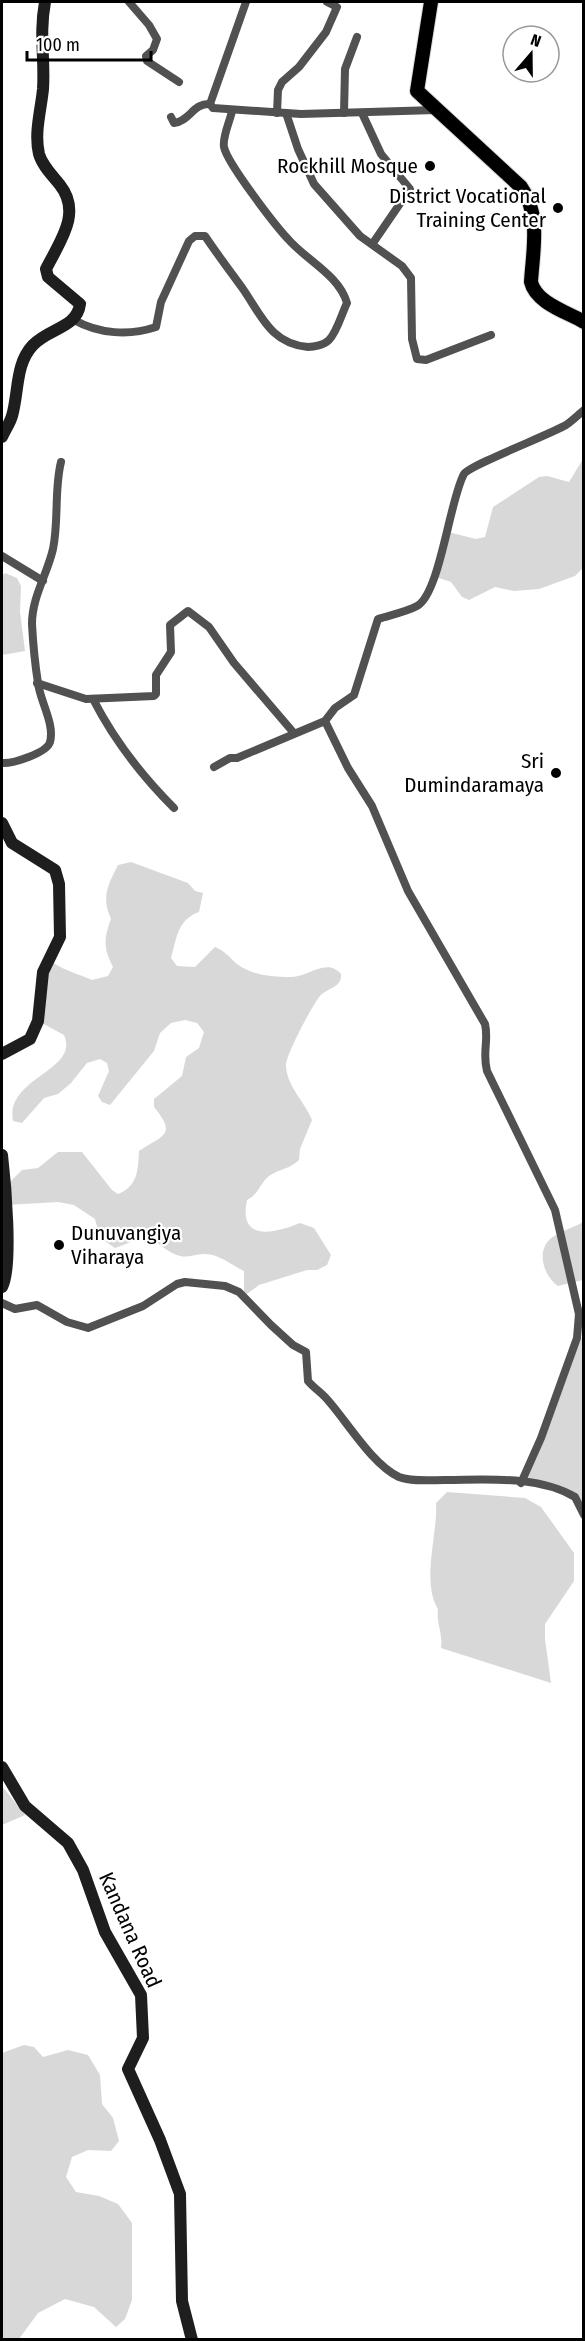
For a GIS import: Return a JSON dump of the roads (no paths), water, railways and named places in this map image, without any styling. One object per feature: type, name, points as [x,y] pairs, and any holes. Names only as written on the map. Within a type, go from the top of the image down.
[{"type":"main road","points":[[430,2],[417,90],[521,187],[531,200],[535,216],[531,282],[533,290],[544,300],[584,322]]},
{"type":"street","points":[[2,437],[12,417],[16,381],[32,346],[45,335],[74,321],[79,315],[80,304],[48,277],[46,269],[69,222],[69,197],[39,154],[38,132],[43,87],[40,28],[45,2]]},
{"type":"street","points":[[129,2],[149,25],[157,39],[153,50],[146,56],[147,61],[179,82]]},
{"type":"street","points":[[210,104],[246,2]]},
{"type":"street","points":[[327,2],[337,7],[326,32],[298,67],[282,82],[278,90],[282,113],[314,183],[360,236],[373,243],[402,266],[411,278],[411,339],[417,359],[426,360],[492,335]]},
{"type":"street","points":[[344,113],[345,69],[357,37]]},
{"type":"street","points":[[171,117],[174,123],[180,122],[202,104],[210,104],[213,108],[232,111],[282,113],[437,110]]},
{"type":"street","points":[[74,321],[87,328],[135,334],[156,327],[161,302],[189,242],[195,236],[205,236],[244,291],[258,317],[271,332],[288,343],[298,346],[314,347],[329,340],[347,303],[345,294],[320,267],[288,240],[231,162],[223,146],[232,111]]},
{"type":"street","points":[[362,113],[381,154],[410,189],[373,243]]},
{"type":"street","points":[[214,767],[293,732],[325,721],[335,708],[354,696],[378,619],[419,606],[427,594],[448,532],[464,473],[473,466],[504,455],[568,424],[584,410]]},
{"type":"street","points":[[2,764],[31,756],[49,744],[50,729],[38,683],[32,620],[34,600],[43,581],[55,535],[57,478],[61,462]]},
{"type":"street","points":[[2,556],[43,581]]},
{"type":"street","points":[[38,683],[93,699],[154,696],[156,694],[156,675],[171,652],[170,625],[188,611],[209,627],[234,663],[293,732]]},
{"type":"street","points":[[93,699],[104,721],[141,773],[174,808]]},
{"type":"street","points":[[325,721],[348,768],[372,806],[408,891],[486,1024],[483,1056],[487,1071],[555,1210],[566,1249],[570,1286],[579,1314],[577,1338],[541,1438],[521,1483]]},
{"type":"street","points":[[2,823],[12,843],[55,870],[60,937],[43,972],[38,1021],[30,1039],[2,1054]]},
{"type":"street","points":[[2,1155],[6,1187],[7,1273],[2,1287]]},
{"type":"street","points":[[2,1303],[15,1309],[37,1305],[67,1322],[88,1328],[143,1306],[177,1284],[185,1282],[233,1288],[293,1345],[306,1352],[308,1381],[323,1395],[346,1426],[365,1446],[400,1477],[521,1483],[562,1490],[575,1497],[584,1515]]},
{"type":"street","name":"Kandana Road","points":[[2,1767],[25,1806],[68,1843],[83,1870],[105,1932],[141,1995],[143,2038],[128,2069],[160,2140],[180,2194],[182,2301],[192,2340]]},
{"type":"place","name":"Rockhill Mosque","points":[[430,166]]},
{"type":"place","name":"District Vocational Training Center","points":[[558,208]]},
{"type":"place","name":"Sri Dumindaramaya","points":[[556,773]]},
{"type":"place","name":"Dunuvangiya Viharaya","points":[[59,1245]]}]
